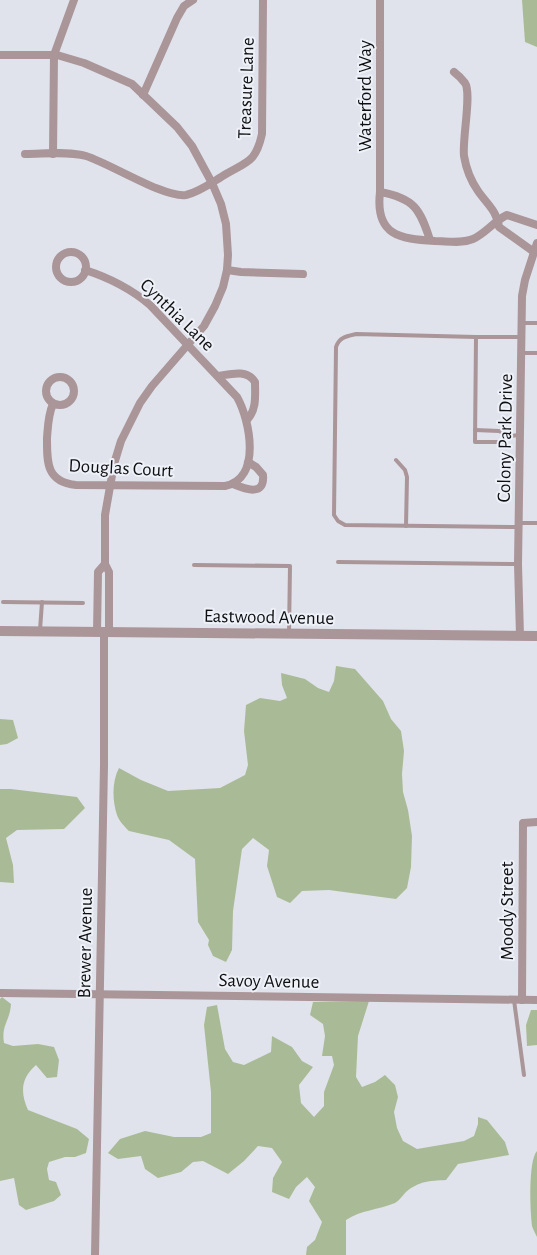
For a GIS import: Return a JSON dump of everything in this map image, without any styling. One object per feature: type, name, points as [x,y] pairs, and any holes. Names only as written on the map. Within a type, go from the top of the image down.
[{"type":"street","points":[[53,154],[54,55],[74,0]]},
{"type":"street","points":[[143,95],[177,18],[184,6],[193,0]]},
{"type":"street","name":"Treasure Lane","points":[[212,183],[246,163],[258,151],[262,134],[263,0]]},
{"type":"street","name":"Waterford Way","points":[[380,0],[380,192],[378,206],[384,224],[392,232],[410,240],[464,242],[476,238],[498,219]]},
{"type":"street","points":[[0,55],[54,55],[84,64],[132,84],[177,127],[197,154],[221,204],[226,224],[227,270],[215,306],[204,326],[152,386],[140,403],[121,441],[109,486],[105,515],[105,564],[109,572],[103,632]]},
{"type":"street","points":[[454,72],[466,84],[468,98],[464,134],[464,156],[469,176],[478,192],[492,208],[498,219],[499,228],[534,252]]},
{"type":"street","points":[[25,154],[85,156],[173,194],[184,195],[192,193],[212,183]]},
{"type":"street","points":[[380,192],[396,194],[419,211],[430,240]]},
{"type":"street","points":[[498,219],[507,215],[537,225]]},
{"type":"street","name":"Colony Park Drive","points":[[520,636],[518,564],[522,323],[525,280],[537,243]]},
{"type":"street","name":"Cynthia Lane","points":[[85,270],[110,278],[136,294],[237,397],[247,420],[249,438],[248,462]]},
{"type":"street","points":[[227,270],[303,274]]},
{"type":"street","name":"Cynthia Lane","points":[[218,376],[242,373],[247,374],[255,382],[255,406],[247,420]]},
{"type":"street","name":"Douglas Court","points":[[53,404],[48,416],[47,461],[54,476],[58,480],[70,484],[109,486],[225,486],[233,484],[250,490],[257,489],[262,483],[263,475],[260,470],[248,462]]},
{"type":"street","points":[[233,484],[244,475],[248,462]]},
{"type":"street","points":[[103,632],[98,572],[105,564]]},
{"type":"street","name":"Eastwood Avenue","points":[[0,631],[537,636]]},
{"type":"street","name":"Brewer Avenue","points":[[95,1255],[104,765],[103,632]]},
{"type":"street","name":"Moody Street","points":[[518,1000],[523,823],[537,822]]},
{"type":"street","name":"Savoy Avenue","points":[[0,993],[537,1000]]},
{"type":"lane","points":[[522,323],[537,323]]},
{"type":"lane","points":[[522,337],[356,334],[345,336],[338,342],[336,347],[334,515],[338,521],[345,525],[519,525],[537,523]]},
{"type":"lane","points":[[476,337],[475,442],[501,442],[509,436]]},
{"type":"lane","points":[[521,353],[537,354]]},
{"type":"lane","points":[[475,430],[499,431],[509,436],[521,436]]},
{"type":"lane","points":[[396,460],[405,470],[407,477],[406,526]]},
{"type":"lane","points":[[338,562],[518,564]]},
{"type":"lane","points":[[194,565],[290,566],[289,633]]},
{"type":"lane","points":[[3,602],[82,603]]},
{"type":"lane","points":[[40,631],[42,602]]},
{"type":"lane","points":[[518,1000],[524,1075]]},
{"type":"green space","points":[[522,0],[537,0],[537,47],[525,42]]},
{"type":"green space","points":[[336,666],[355,669],[383,701],[391,719],[401,731],[404,751],[403,792],[412,836],[411,867],[407,888],[396,899],[329,890],[302,891],[290,903],[277,897],[267,866],[269,850],[253,838],[242,849],[233,911],[232,950],[226,962],[213,956],[208,945],[209,940],[198,922],[195,859],[169,840],[129,831],[124,826],[118,817],[114,803],[114,785],[117,773],[119,768],[141,780],[168,791],[220,788],[245,775],[248,765],[244,731],[246,705],[260,698],[280,701],[287,698],[282,685],[281,673],[305,679],[318,688],[329,692],[334,681]]},
{"type":"green space","points":[[0,719],[13,720],[18,738],[7,744],[0,745]]},
{"type":"green space","points":[[0,789],[77,797],[85,808],[64,829],[17,830],[6,838],[13,865],[14,883],[0,882]]},
{"type":"green space","points":[[2,997],[11,1004],[3,1037],[4,1043],[13,1046],[38,1044],[54,1047],[59,1060],[57,1077],[47,1078],[36,1065],[27,1075],[23,1091],[28,1110],[77,1129],[89,1139],[86,1153],[49,1162],[47,1169],[49,1180],[56,1182],[61,1195],[54,1201],[26,1210],[19,1205],[14,1178],[0,1181],[0,999]]},
{"type":"green space","points":[[369,1001],[358,1036],[356,1077],[362,1087],[375,1082],[385,1075],[395,1085],[398,1097],[394,1112],[397,1128],[403,1141],[417,1149],[464,1141],[474,1136],[478,1117],[487,1120],[505,1142],[509,1155],[458,1164],[446,1180],[429,1181],[420,1184],[411,1188],[395,1203],[358,1214],[346,1220],[346,1255],[306,1255],[307,1247],[315,1240],[322,1222],[309,1201],[315,1187],[307,1177],[296,1187],[289,1199],[272,1192],[273,1178],[282,1162],[272,1148],[258,1146],[228,1174],[203,1161],[193,1162],[181,1172],[158,1178],[145,1169],[141,1156],[118,1159],[108,1153],[120,1139],[145,1131],[174,1137],[201,1137],[211,1133],[211,1092],[204,1025],[207,1007],[217,1005],[225,1049],[233,1062],[244,1065],[271,1052],[272,1036],[292,1047],[302,1061],[313,1067],[299,1085],[301,1103],[314,1117],[324,1106],[324,1092],[334,1065],[332,1056],[322,1056],[325,1036],[323,1024],[310,1015],[313,1002]]},
{"type":"green space","points":[[531,1010],[537,1010],[537,1045],[527,1046],[526,1025]]},
{"type":"green space","points":[[537,1151],[537,1237],[532,1226],[530,1198],[532,1165]]}]
